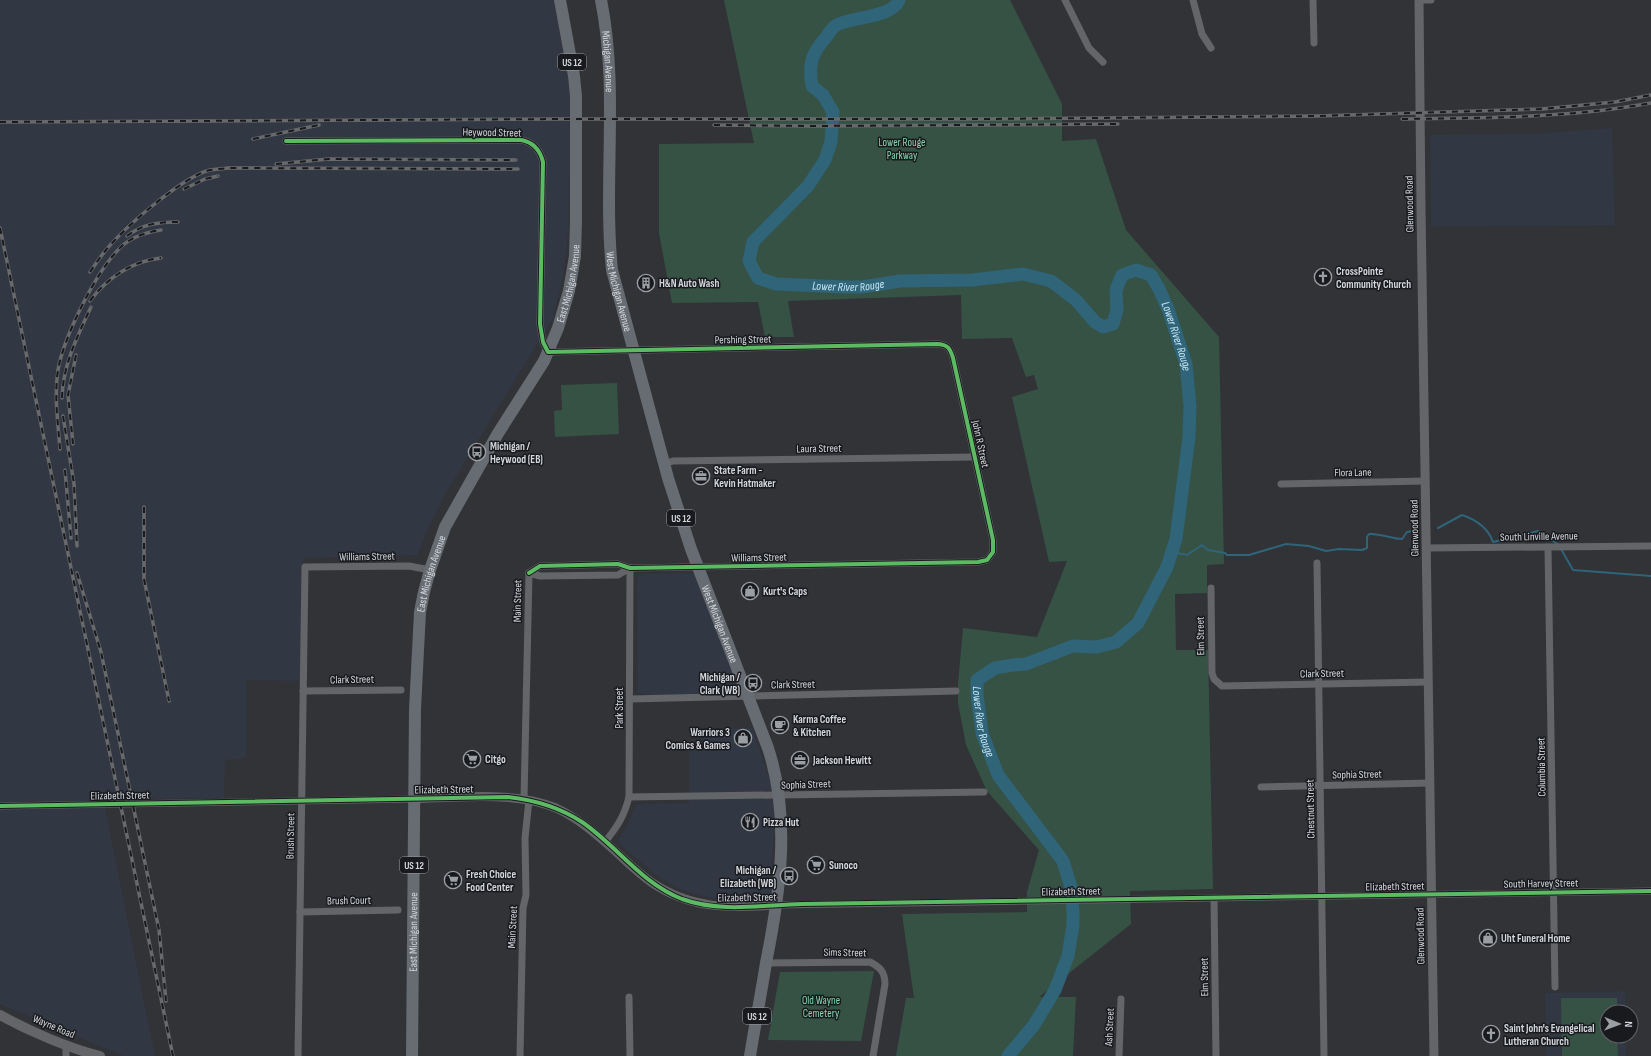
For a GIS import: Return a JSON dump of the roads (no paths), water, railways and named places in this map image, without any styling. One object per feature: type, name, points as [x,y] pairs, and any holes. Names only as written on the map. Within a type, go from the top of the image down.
[{"type":"main road","name":"East Michigan Avenue","points":[[412,1056],[414,799],[418,630],[424,592],[440,540],[453,511],[497,435],[533,379],[548,352],[558,328],[569,291],[575,256],[576,124],[574,76],[560,0]]},
{"type":"main road","name":"Michigan Avenue","points":[[601,0],[608,54],[610,124]]},
{"type":"main road","name":"West Michigan Avenue","points":[[610,124],[609,238],[612,270],[664,464],[698,566],[773,764],[779,796],[782,828],[777,905],[750,1056]]},
{"type":"main road","name":"Wayne Road","points":[[0,1015],[14,1023],[66,1045],[100,1056]]},
{"type":"street","points":[[1065,0],[1089,48],[1103,62]]},
{"type":"street","points":[[1193,0],[1202,34],[1211,48]]},
{"type":"street","points":[[1313,0],[1314,43]]},
{"type":"street","points":[[1420,0],[1431,0]]},
{"type":"street","name":"Glenwood Road","points":[[1420,0],[1425,481],[1434,1056]]},
{"type":"street","name":"Heywood Street","points":[[286,141],[521,140],[532,144],[540,152],[543,162],[540,324],[543,342],[548,352]]},
{"type":"street","name":"Pershing Street","points":[[548,352],[938,344]]},
{"type":"street","name":"John R Street","points":[[938,344],[947,346],[952,353],[993,540],[994,548],[991,556]]},
{"type":"street","name":"Laura Street","points":[[664,464],[673,461],[975,457]]},
{"type":"street","name":"Flora Lane","points":[[1281,484],[1425,481]]},
{"type":"street","name":"South Linville Avenue","points":[[1426,548],[1651,546]]},
{"type":"street","name":"Columbia Street","points":[[1548,547],[1555,987]]},
{"type":"street","name":"Williams Street","points":[[529,573],[540,566],[618,564],[630,568],[978,562],[987,560],[991,556]]},
{"type":"street","name":"Chestnut Street","points":[[1317,562],[1324,1056]]},
{"type":"street","name":"Williams Street","points":[[305,567],[409,566],[430,570]]},
{"type":"street","name":"Brush Street","points":[[298,1056],[305,567]]},
{"type":"street","name":"Williams Street","points":[[529,573],[540,576],[618,575],[630,568]]},
{"type":"street","name":"Park Street","points":[[605,842],[620,824],[629,798],[630,568]]},
{"type":"street","name":"Main Street","points":[[520,1056],[523,908],[526,895],[529,573]]},
{"type":"street","name":"Elm Street","points":[[1211,588],[1212,673],[1217,683]]},
{"type":"street","name":"Clark Street","points":[[1217,683],[1227,687],[1428,682]]},
{"type":"street","name":"Clark Street","points":[[303,691],[401,690]]},
{"type":"street","name":"Clark Street","points":[[630,699],[956,691]]},
{"type":"street","name":"Sophia Street","points":[[1261,787],[1430,783]]},
{"type":"street","name":"Sophia Street","points":[[629,798],[984,792]]},
{"type":"street","name":"Elizabeth Street","points":[[0,806],[508,797],[527,799],[567,813],[583,823],[651,881],[665,890],[683,899],[722,907],[1026,900],[1432,894]]},
{"type":"street","name":"South Harvey Street","points":[[1432,894],[1651,891]]},
{"type":"street","name":"Elm Street","points":[[1214,898],[1216,1056]]},
{"type":"street","name":"Brush Court","points":[[300,912],[398,910]]},
{"type":"street","name":"Sims Street","points":[[766,963],[870,962],[881,968],[886,984],[873,1056]]},
{"type":"street","points":[[629,997],[630,1056]]},
{"type":"street","name":"Ash Street","points":[[1119,1056],[1121,999]]},
{"type":"street","points":[[66,1045],[66,1056]]},
{"type":"waterway","name":"Lower River Rouge","points":[[899,0],[895,6],[880,14],[841,23],[835,26],[815,53],[811,65],[812,86],[823,95],[833,112],[831,142],[825,160],[808,186],[753,242],[749,261],[758,278],[776,284],[862,287],[900,281],[972,280],[1023,274],[1051,281],[1076,300],[1095,322],[1103,327],[1113,324],[1117,310],[1116,290],[1122,275],[1136,270],[1151,275],[1159,289],[1168,309],[1186,364],[1190,406],[1189,437],[1176,539],[1167,567],[1138,623],[1116,642],[1097,647],[1073,646],[1026,664],[995,668],[977,680],[977,694],[982,733],[998,775],[1063,861],[1071,887],[1073,925],[1068,956],[1055,990],[1034,1025],[1008,1056]]},
{"type":"waterway","points":[[1438,528],[1462,515],[1481,525],[1491,537],[1493,542],[1538,531],[1559,545]]},
{"type":"waterway","points":[[1172,552],[1187,555],[1202,545],[1208,550],[1225,553],[1227,555],[1249,555],[1286,544],[1309,546],[1326,551],[1339,549],[1362,550],[1367,548],[1367,537],[1369,534],[1378,534],[1402,539],[1407,532],[1413,531]]},
{"type":"waterway","points":[[1561,549],[1573,570],[1651,576]]},
{"type":"railway","points":[[0,122],[564,119],[984,119],[1317,116],[1542,109],[1615,102],[1651,95]]},
{"type":"railway","points":[[1402,119],[1527,116],[1589,112],[1651,103]]},
{"type":"railway","points":[[714,125],[814,126],[1118,124]]},
{"type":"railway","points":[[253,139],[319,125]]},
{"type":"railway","points":[[276,164],[329,159],[516,160]]},
{"type":"railway","points":[[90,272],[106,250],[140,216],[185,182],[210,170],[228,168],[518,169]]},
{"type":"railway","points":[[184,189],[205,179],[218,176]]},
{"type":"railway","points":[[127,236],[151,224],[178,222]]},
{"type":"railway","points":[[0,228],[173,1056]]},
{"type":"railway","points":[[60,449],[56,390],[58,370],[61,356],[74,322],[92,286],[102,270],[122,246],[141,235],[161,230]]},
{"type":"railway","points":[[90,301],[104,285],[121,272],[140,263],[161,258]]},
{"type":"railway","points":[[62,398],[68,363],[76,340],[91,307]]},
{"type":"railway","points":[[73,444],[68,395],[76,355]]},
{"type":"railway","points":[[63,416],[74,484],[77,546]]},
{"type":"railway","points":[[65,470],[71,538]]},
{"type":"railway","points":[[144,507],[144,579],[169,701]]},
{"type":"railway","points":[[77,573],[101,652],[159,930],[166,1001]]},
{"type":"place","name":"CrossPointe Community Church","points":[[1323,277]]},
{"type":"place","name":"H&N Auto Wash","points":[[646,283]]},
{"type":"place","name":"Michigan / Heywood (EB)","points":[[477,452]]},
{"type":"place","name":"State Farm - Kevin Hatmaker","points":[[701,476]]},
{"type":"place","name":"Kurt's Caps","points":[[750,591]]},
{"type":"place","name":"Michigan / Clark (WB)","points":[[753,683]]},
{"type":"place","name":"Karma Coffee & Kitchen","points":[[780,725]]},
{"type":"place","name":"Warriors 3 Comics & Games","points":[[743,738]]},
{"type":"place","name":"Citgo","points":[[472,759]]},
{"type":"place","name":"Jackson Hewitt","points":[[800,760]]},
{"type":"place","name":"Pizza Hut","points":[[750,822]]},
{"type":"place","name":"Sunoco","points":[[816,865]]},
{"type":"place","name":"Michigan / Elizabeth (WB)","points":[[789,876]]},
{"type":"place","name":"Fresh Choice Food Center","points":[[453,880]]},
{"type":"place","name":"Uht Funeral Home","points":[[1488,938]]},
{"type":"place","name":"Saint John's Evangelical Lutheran Church","points":[[1491,1034]]},
{"type":"park label","name":"Lower Rouge Parkway","points":[[902,148]]},
{"type":"park label","name":"Old Wayne Cemetery","points":[[821,1006]]}]
